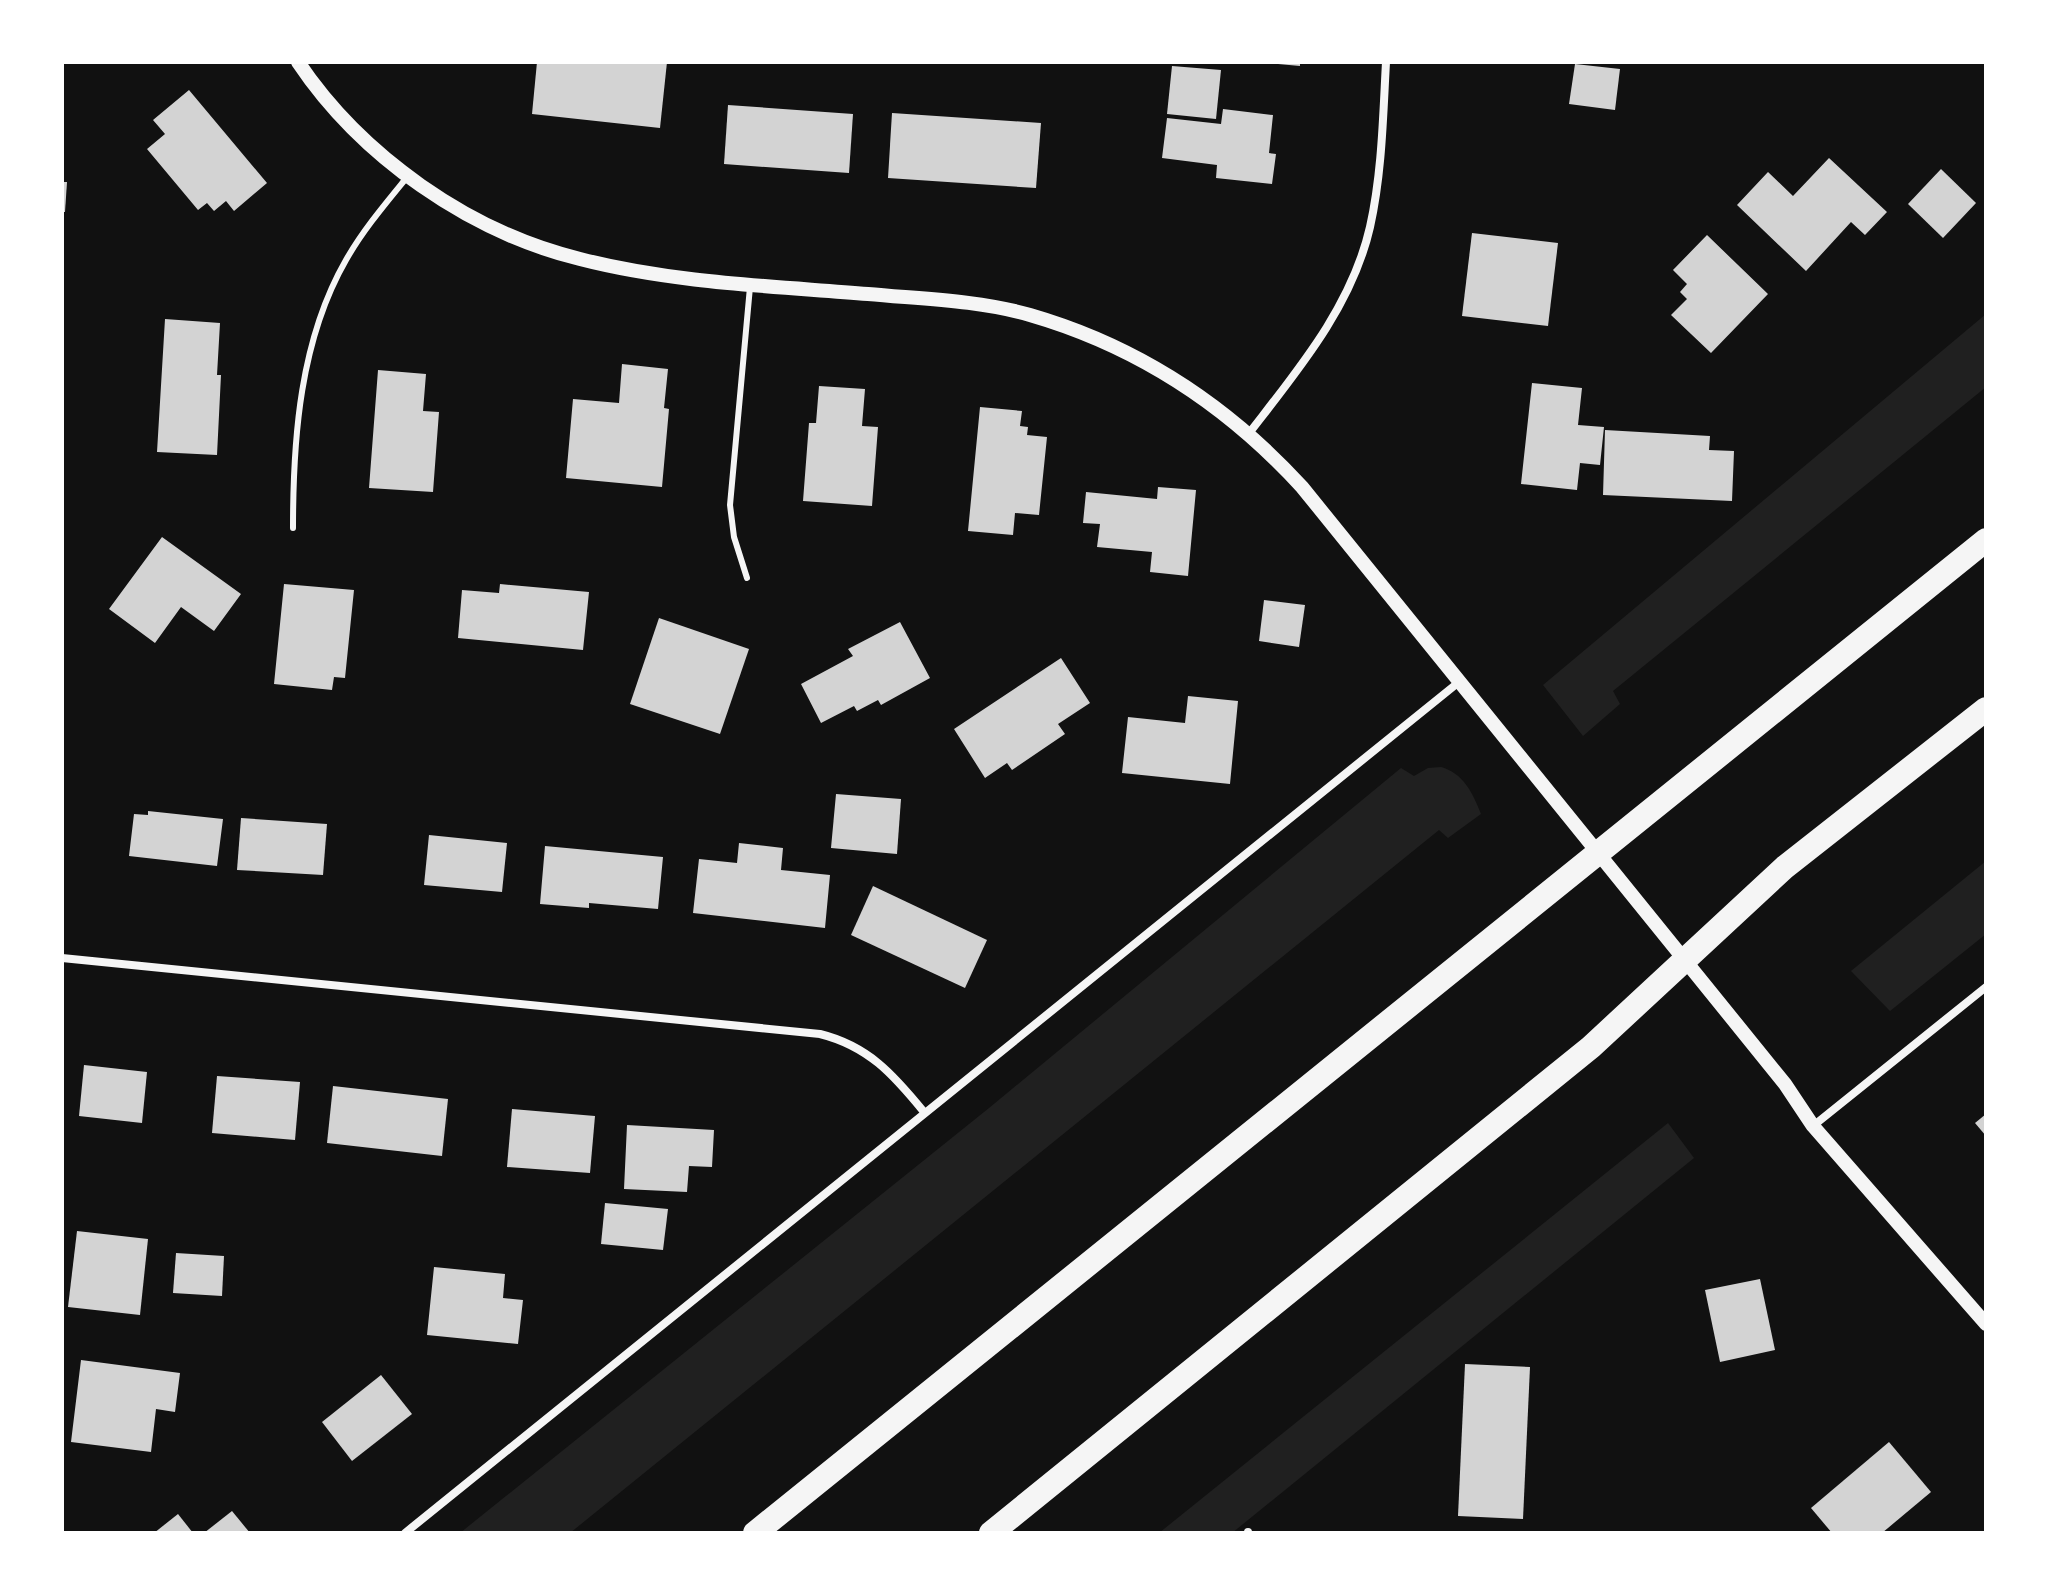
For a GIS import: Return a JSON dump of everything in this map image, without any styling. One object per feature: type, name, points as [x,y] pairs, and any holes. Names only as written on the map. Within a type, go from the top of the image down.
[{"type":"highway","points":[[755,1533],[1986,540]]},
{"type":"highway","points":[[991,1533],[1591,1047],[1785,867],[1986,709]]},
{"type":"street","points":[[298,62],[336,111],[408,176],[483,221],[576,259],[644,272],[934,301],[1026,314],[1069,327],[1153,365],[1250,432],[1302,487],[1548,790],[1785,1084],[1813,1126],[1986,1324]]},
{"type":"street","points":[[1250,432],[1328,327],[1351,281],[1369,230],[1378,181],[1386,62]]},
{"type":"street","points":[[405,1533],[1459,682]]},
{"type":"street","points":[[62,958],[820,1034],[852,1043],[878,1059],[924,1112]]},
{"type":"street","points":[[1813,1126],[1986,987]]},
{"type":"lane","points":[[293,528],[298,416],[307,365],[323,311],[345,260],[408,176]]},
{"type":"lane","points":[[747,578],[734,537],[730,505],[750,283]]},
{"type":"shaded area","points":[[1986,314],[1986,387],[1613,691],[1620,704],[1583,736],[1543,685]]},
{"type":"shaded area","points":[[1441,767],[1455,774],[1466,785],[1481,814],[1448,838],[1439,830],[570,1533],[460,1533],[989,1108],[1401,768],[1414,776],[1428,768]]},
{"type":"shaded area","points":[[1986,861],[1986,934],[1890,1011],[1851,971]]},
{"type":"shaded area","points":[[1668,1123],[1694,1158],[1232,1533],[1159,1533]]},
{"type":"building","points":[[537,62],[667,62],[660,128],[532,114]]},
{"type":"building","points":[[1300,62],[1300,66],[1278,64]]},
{"type":"building","points":[[1575,64],[1620,69],[1615,110],[1569,104]]},
{"type":"building","points":[[1172,66],[1221,70],[1216,119],[1167,114]]},
{"type":"building","points":[[189,90],[267,183],[234,211],[226,201],[214,211],[207,203],[198,210],[147,149],[165,134],[153,120]]},
{"type":"building","points":[[728,105],[853,114],[849,173],[724,164]]},
{"type":"building","points":[[1223,109],[1273,115],[1269,153],[1276,154],[1272,184],[1216,178],[1217,165],[1162,158],[1167,118],[1221,124]]},
{"type":"building","points":[[892,113],[1041,123],[1036,188],[888,178]]},
{"type":"building","points":[[1829,158],[1887,212],[1865,235],[1851,222],[1806,271],[1737,205],[1768,172],[1793,196]]},
{"type":"building","points":[[1941,169],[1976,203],[1943,238],[1908,204]]},
{"type":"building","points":[[62,182],[67,182],[65,212],[62,212]]},
{"type":"building","points":[[1472,233],[1558,243],[1548,326],[1462,316]]},
{"type":"building","points":[[1707,235],[1768,294],[1711,353],[1671,315],[1687,299],[1680,292],[1687,284],[1673,270]]},
{"type":"building","points":[[165,319],[220,323],[217,455],[157,452]]},
{"type":"building","points":[[622,364],[668,369],[664,408],[669,409],[662,487],[566,478],[573,399],[619,403]]},
{"type":"building","points":[[378,370],[426,374],[423,411],[439,412],[433,492],[369,488]]},
{"type":"building","points":[[1532,383],[1582,388],[1578,425],[1604,427],[1600,465],[1580,463],[1577,490],[1521,484]]},
{"type":"building","points":[[819,386],[865,389],[862,426],[878,427],[872,506],[803,501],[809,423],[816,423]]},
{"type":"building","points":[[980,407],[1022,411],[1020,426],[1028,427],[1027,435],[1047,437],[1039,515],[1015,513],[1013,535],[968,531]]},
{"type":"building","points":[[1605,430],[1710,436],[1709,450],[1734,451],[1732,501],[1603,495]]},
{"type":"building","points":[[1158,487],[1196,490],[1188,576],[1150,572],[1152,552],[1097,547],[1100,524],[1083,523],[1086,492],[1157,499]]},
{"type":"building","points":[[162,537],[241,594],[214,631],[181,607],[155,643],[109,609]]},
{"type":"building","points":[[284,584],[354,590],[345,678],[334,677],[332,690],[274,684]]},
{"type":"building","points":[[500,584],[589,592],[583,650],[458,638],[462,590],[499,593]]},
{"type":"building","points":[[1264,600],[1305,605],[1299,647],[1259,641]]},
{"type":"building","points":[[659,618],[749,649],[720,734],[630,704]]},
{"type":"building","points":[[900,622],[930,678],[881,705],[878,700],[857,711],[854,706],[821,723],[801,684],[853,656],[848,649]]},
{"type":"building","points":[[1061,658],[1090,703],[1058,724],[1065,734],[1012,770],[1007,763],[985,778],[954,729]]},
{"type":"building","points":[[1188,696],[1238,701],[1230,784],[1122,773],[1128,717],[1185,723]]},
{"type":"building","points":[[836,794],[901,799],[897,854],[831,848]]},
{"type":"building","points":[[148,811],[223,819],[217,866],[129,856],[134,814],[148,815]]},
{"type":"building","points":[[241,818],[327,824],[323,875],[237,870]]},
{"type":"building","points":[[429,835],[507,843],[502,892],[424,885]]},
{"type":"building","points":[[739,843],[783,848],[781,870],[830,875],[825,928],[693,913],[699,859],[737,863]]},
{"type":"building","points":[[545,846],[663,857],[658,909],[589,903],[589,908],[540,904]]},
{"type":"building","points":[[873,886],[987,940],[965,988],[851,935]]},
{"type":"building","points":[[84,1065],[147,1072],[142,1123],[79,1116]]},
{"type":"building","points":[[217,1076],[300,1082],[295,1140],[212,1133]]},
{"type":"building","points":[[333,1086],[448,1099],[442,1156],[327,1143]]},
{"type":"building","points":[[512,1109],[595,1116],[590,1173],[507,1167]]},
{"type":"building","points":[[1986,1114],[1986,1136],[1975,1123]]},
{"type":"building","points":[[627,1125],[714,1130],[712,1167],[689,1166],[687,1192],[624,1189]]},
{"type":"building","points":[[605,1203],[668,1209],[663,1250],[601,1244]]},
{"type":"building","points":[[77,1231],[148,1239],[140,1315],[68,1307]]},
{"type":"building","points":[[176,1253],[224,1256],[222,1296],[173,1293]]},
{"type":"building","points":[[434,1267],[505,1274],[503,1298],[523,1300],[518,1344],[427,1335]]},
{"type":"building","points":[[1760,1279],[1775,1350],[1720,1362],[1705,1290]]},
{"type":"building","points":[[81,1360],[180,1373],[175,1412],[156,1409],[151,1452],[71,1442]]},
{"type":"building","points":[[1465,1364],[1530,1367],[1523,1519],[1458,1516]]},
{"type":"building","points":[[381,1375],[412,1414],[352,1461],[322,1422]]},
{"type":"building","points":[[1889,1442],[1931,1492],[1882,1533],[1832,1533],[1811,1508]]},
{"type":"building","points":[[232,1511],[250,1533],[204,1533]]},
{"type":"building","points":[[178,1514],[193,1533],[154,1533]]}]
